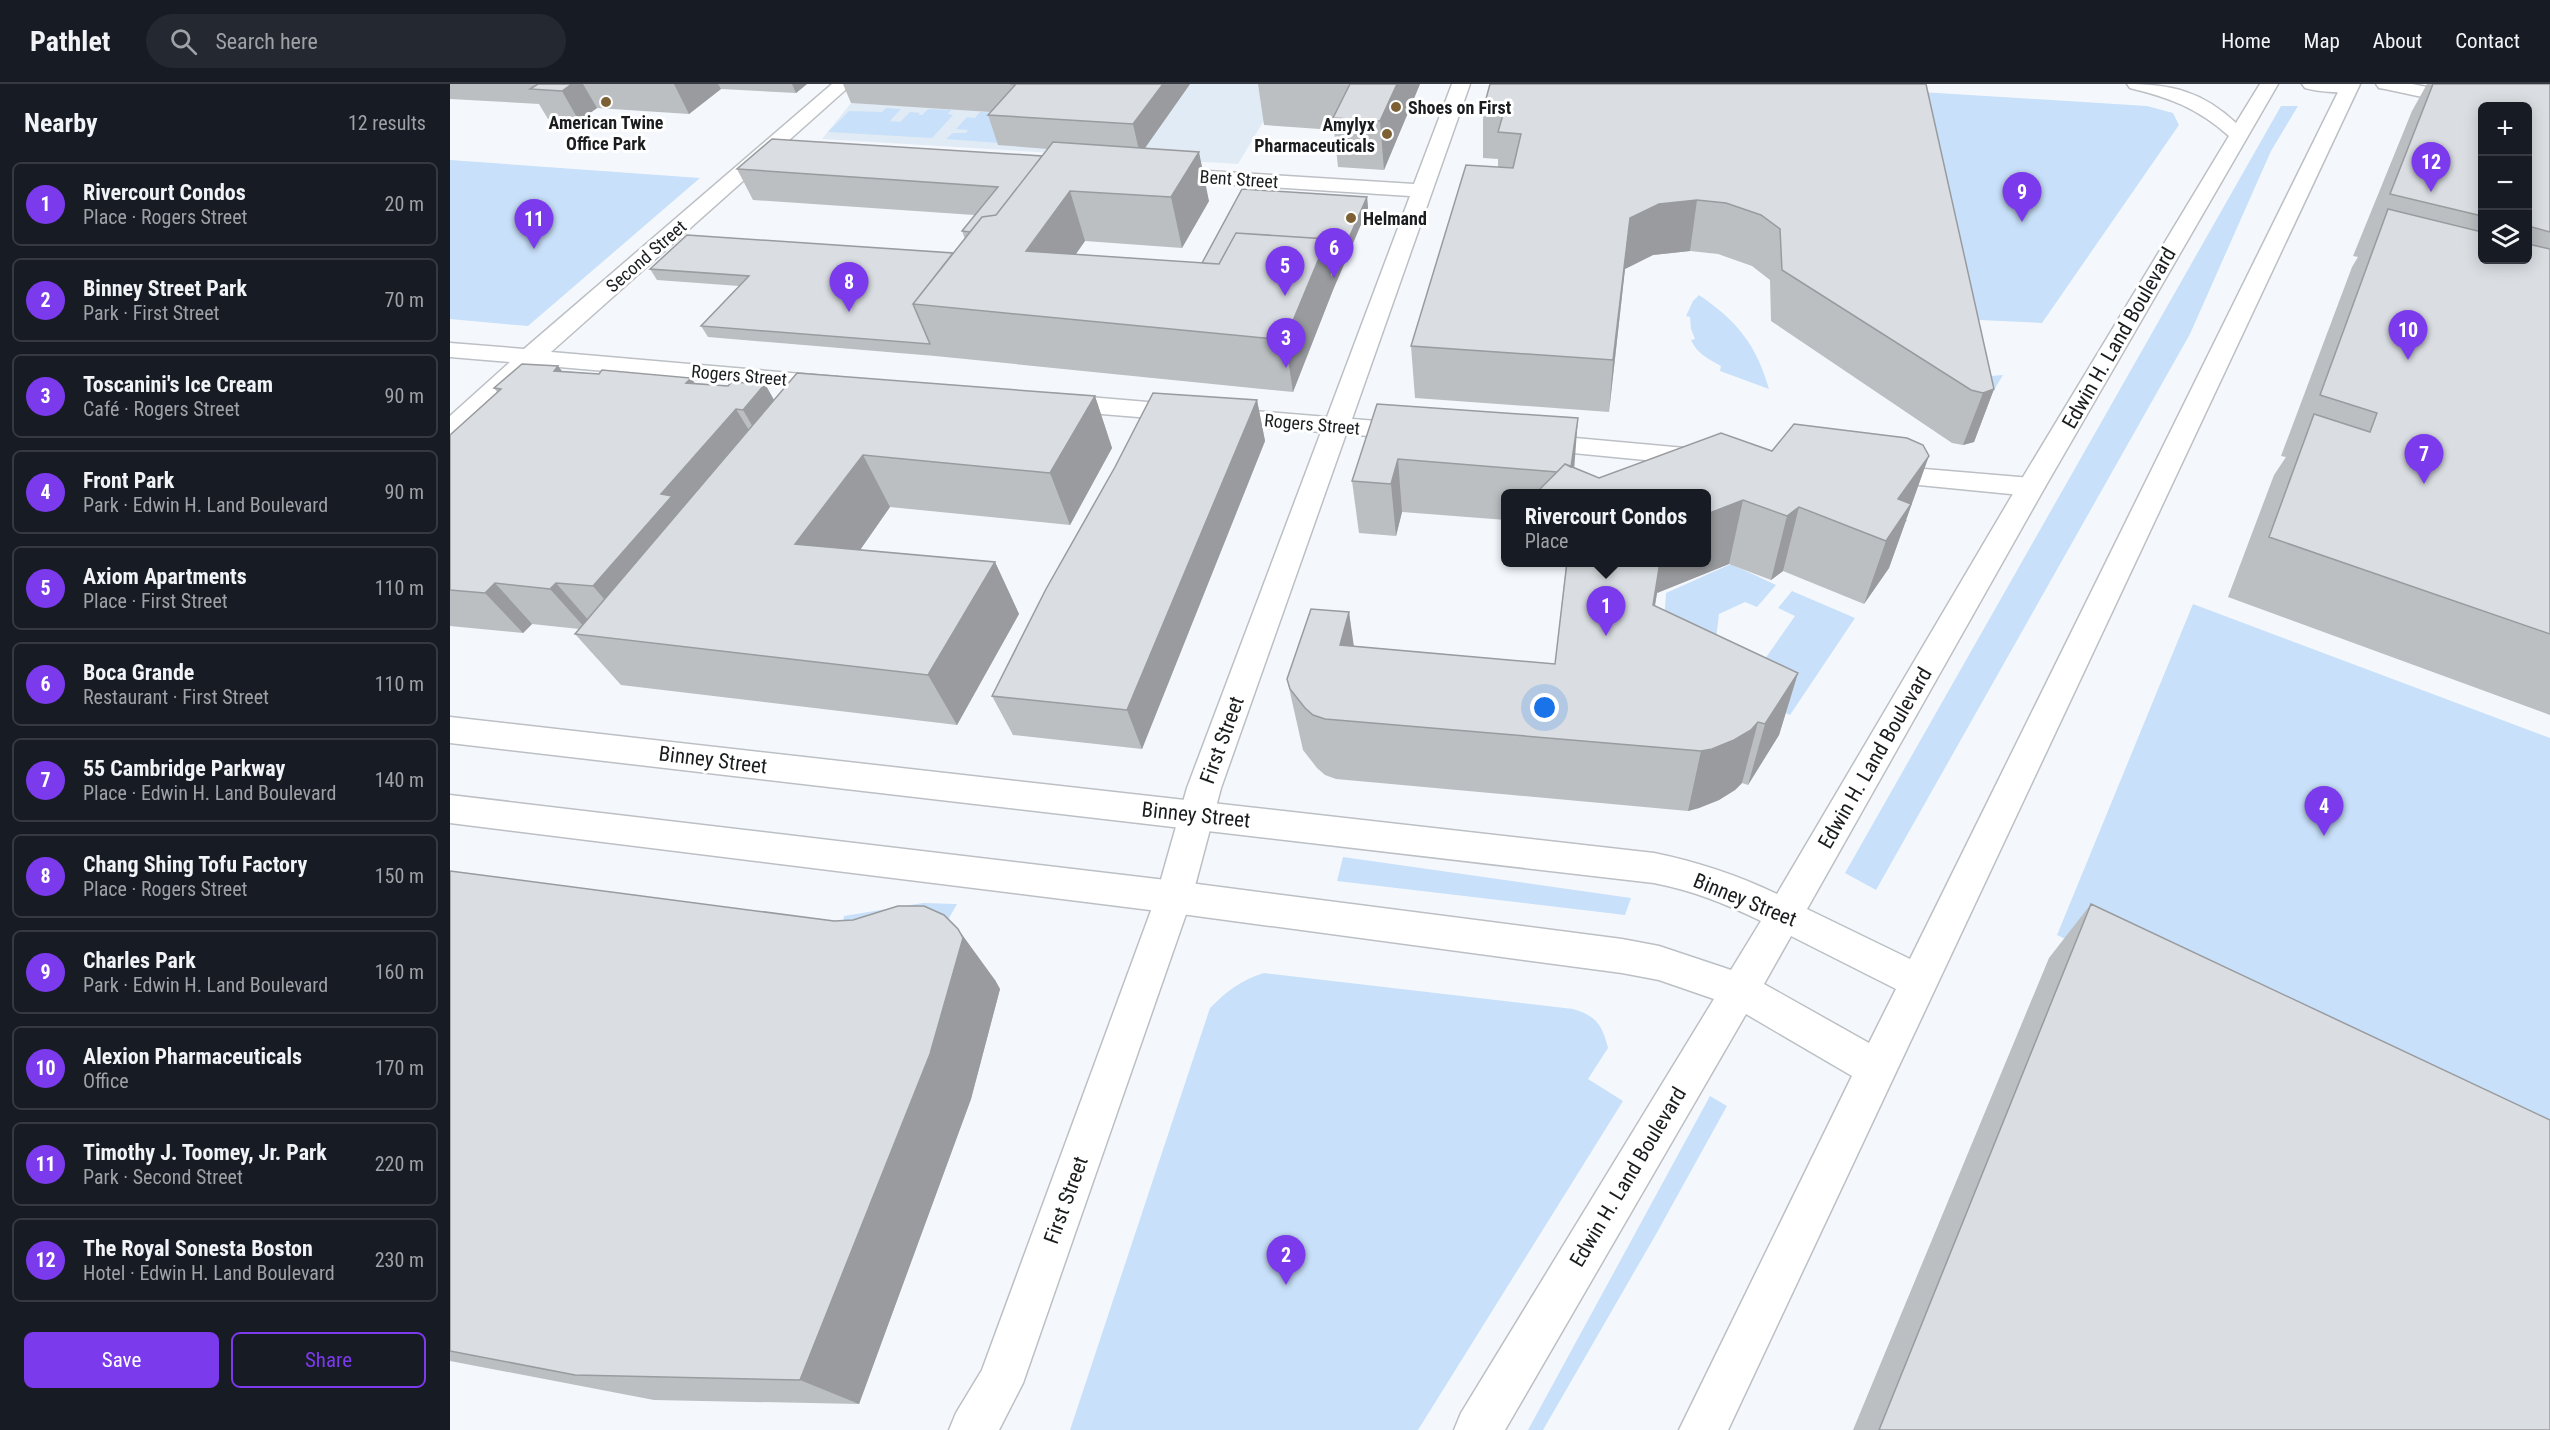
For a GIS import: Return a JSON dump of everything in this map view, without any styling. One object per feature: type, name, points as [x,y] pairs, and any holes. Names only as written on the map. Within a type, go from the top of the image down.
[{"type":"main road","name":"Second Street","points":[[450,430],[530,357],[843,84]]},
{"type":"main road","name":"First Street","points":[[973,1430],[1000,1383],[1174,897],[1204,788],[1461,84]]},
{"type":"main road","points":[[2136,84],[2169,92],[2199,105],[2216,115],[2239,135]]},
{"type":"main road","name":"Edwin H. Land Boulevard","points":[[1478,1430],[1785,914],[2031,487],[2269,84]]},
{"type":"main road","points":[[1703,1430],[2351,85],[2311,84]]},
{"type":"main road","points":[[2385,84],[2455,103]]},
{"type":"main road","points":[[2429,84],[2455,103]]},
{"type":"main road","points":[[769,149],[800,151]]},
{"type":"main road","name":"Bent Street","points":[[1144,173],[1422,191]]},
{"type":"main road","name":"Rogers Street","points":[[450,350],[866,386]]},
{"type":"main road","name":"Rogers Street","points":[[1032,401],[1438,434]]},
{"type":"main road","points":[[1509,441],[1735,461]]},
{"type":"main road","points":[[1854,472],[2031,487]]},
{"type":"main road","name":"Binney Street","points":[[450,730],[1654,868],[1694,876],[1734,890],[1920,982]]},
{"type":"main road","points":[[450,809],[1174,897],[1623,956],[1659,963],[1739,990],[1878,1069]]},
{"type":"shaded area","points":[[872,84],[1286,84],[1238,164],[822,139],[851,103]]},
{"type":"shaded area","points":[[1905,91],[2147,106],[2173,113],[2179,125],[2042,323],[1979,320],[1990,376],[2003,375],[1972,427]]},
{"type":"shaded area","points":[[2281,106],[2298,106],[2271,151],[2190,334],[1876,890],[1845,873]]},
{"type":"shaded area","points":[[886,108],[901,109],[890,121],[900,122],[910,112],[922,115],[928,109],[951,110],[948,114],[953,115],[932,138],[828,132],[849,111],[882,112]]},
{"type":"shaded area","points":[[980,112],[1000,113],[999,143],[946,139],[953,133],[966,133],[968,130],[956,129],[967,117],[975,118]]},
{"type":"shaded area","points":[[450,160],[700,178],[528,326],[450,319]]},
{"type":"shaded area","points":[[1699,295],[1724,314],[1743,335],[1758,359],[1769,389],[1720,371],[1721,366],[1697,349],[1691,340],[1695,339],[1690,317],[1686,316],[1693,301]]},
{"type":"shaded area","points":[[1731,564],[1776,585],[1757,607],[1745,602],[1719,614],[1716,639],[1662,653],[1666,593]]},
{"type":"shaded area","points":[[1792,591],[1855,618],[1790,715],[1726,686],[1760,666],[1795,616],[1778,608]]},
{"type":"shaded area","points":[[2193,604],[2550,738],[2550,1172],[2057,935]]},
{"type":"shaded area","points":[[1343,857],[1631,898],[1625,915],[1337,881]]},
{"type":"shaded area","points":[[923,903],[957,904],[940,934],[842,930],[844,916]]},
{"type":"shaded area","points":[[1264,973],[1573,1009],[1597,1022],[1608,1048],[1588,1079],[1623,1101],[1418,1430],[1070,1430],[1210,1008],[1235,987]]},
{"type":"shaded area","points":[[1710,1096],[1727,1106],[1543,1430],[1528,1430]]},
{"type":"building","points":[[538,84],[572,84],[562,91],[530,89]]},
{"type":"building","points":[[1016,84],[1163,84],[1133,124],[988,115]]},
{"type":"building","points":[[1350,84],[1397,84],[1380,121],[1333,118]]},
{"type":"building","points":[[1490,84],[1926,84],[1994,389],[1983,393],[1971,390],[1782,270],[1780,229],[1761,215],[1726,203],[1697,200],[1659,204],[1630,218],[1613,360],[1411,346],[1466,165],[1513,168],[1521,134],[1498,132],[1504,111],[1483,110]]},
{"type":"building","points":[[2433,84],[2550,84],[2550,232],[2532,227],[2532,102],[2478,102],[2478,215],[2390,194]]},
{"type":"building","points":[[772,139],[1042,156],[996,215],[982,217],[970,232],[962,231],[998,187],[737,169]]},
{"type":"building","points":[[1053,142],[1199,152],[1171,197],[1070,191],[1026,251],[1219,264],[1236,233],[1327,239],[1285,340],[913,304],[982,217],[996,215]]},
{"type":"building","points":[[1242,189],[1367,197],[1331,279],[1327,239],[1236,233],[1219,264],[1202,263]]},
{"type":"building","points":[[2388,209],[2478,231],[2478,264],[2532,264],[2532,245],[2550,249],[2550,634],[2269,537],[2314,414],[2370,432],[2377,413],[2320,395]]},
{"type":"building","points":[[687,235],[953,253],[913,304],[930,344],[701,326],[749,276],[650,269]]},
{"type":"building","points":[[522,364],[558,366],[554,371],[599,374],[602,370],[691,378],[686,383],[728,386],[732,382],[765,384],[743,410],[736,409],[661,494],[672,496],[593,586],[556,583],[550,589],[495,583],[485,593],[450,590],[450,435],[501,389],[494,388]]},
{"type":"building","points":[[797,373],[1095,396],[1050,473],[863,455],[795,544],[995,562],[928,675],[575,634]]},
{"type":"building","points":[[1153,393],[1257,400],[1127,710],[992,696],[1046,589],[1115,467]]},
{"type":"building","points":[[1377,404],[1578,418],[1571,467],[1565,464],[1557,472],[1398,459],[1391,484],[1352,481]]},
{"type":"building","points":[[1794,424],[1907,438],[1923,445],[1929,456],[1898,499],[1911,504],[1886,541],[1799,507],[1787,516],[1743,500],[1711,512],[1711,489],[1540,489],[1565,464],[1599,478],[1721,433],[1772,451]]},
{"type":"building","points":[[1566,567],[1659,567],[1653,605],[1798,673],[1765,724],[1758,722],[1751,730],[1734,740],[1701,751],[1325,719],[1313,715],[1305,708],[1290,689],[1287,679],[1311,609],[1349,612],[1340,645],[1555,664]]},
{"type":"building","points":[[450,871],[834,921],[853,920],[898,906],[924,906],[944,915],[958,929],[963,938],[930,1054],[800,1380],[575,1375],[450,1351]]},
{"type":"building","points":[[2091,904],[2550,1120],[2550,1430],[1879,1430]]},
{"type":"place","name":"American Twine Office Park","points":[[606,102]]},
{"type":"place","name":"Shoes on First","points":[[1396,107]]},
{"type":"place","name":"Amylyx Pharmaceuticals","points":[[1387,134]]},
{"type":"place","name":"The Royal Sonesta Boston","points":[[2431,192]]},
{"type":"place","name":"Helmand","points":[[1351,218]]},
{"type":"place","name":"Charles Park","points":[[2022,222]]},
{"type":"place","name":"Timothy J. Toomey, Jr. Park","points":[[534,249]]},
{"type":"place","name":"Boca Grande","points":[[1334,278]]},
{"type":"place","name":"Axiom Apartments","points":[[1285,296]]},
{"type":"place","name":"Chang Shing Tofu Factory","points":[[849,312]]},
{"type":"place","name":"Alexion Pharmaceuticals","points":[[2408,360]]},
{"type":"place","name":"Toscanini's Ice Cream","points":[[1286,368]]},
{"type":"place","name":"55 Cambridge Parkway","points":[[2424,484]]},
{"type":"place","name":"Rivercourt Condos","points":[[1606,636]]},
{"type":"place","name":"Front Park","points":[[2324,836]]},
{"type":"place","name":"Binney Street Park","points":[[1286,1285]]}]
